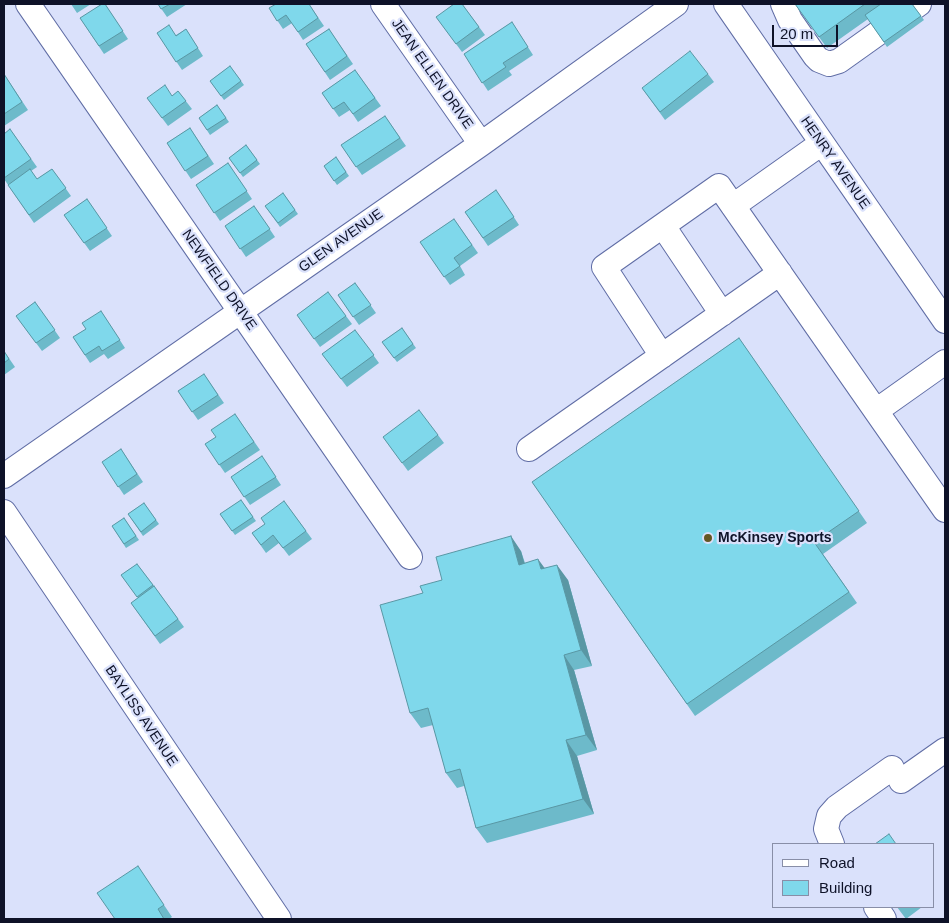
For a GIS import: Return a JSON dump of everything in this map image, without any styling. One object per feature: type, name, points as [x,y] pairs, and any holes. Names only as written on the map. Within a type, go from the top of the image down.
[{"type":"street","name":"NEWFIELD DRIVE","points":[[28,4],[410,557]]},
{"type":"street","name":"JEAN ELLEN DRIVE","points":[[384,4],[481,144]]},
{"type":"street","name":"GLEN AVENUE","points":[[4,476],[481,144],[676,4]]},
{"type":"street","name":"HENRY AVENUE","points":[[726,4],[945,321]]},
{"type":"street","points":[[783,4],[790,20],[819,60],[829,64],[839,61],[919,4]]},
{"type":"street","points":[[733,206],[822,143]]},
{"type":"street","points":[[662,356],[604,267],[719,186],[945,510]]},
{"type":"street","points":[[663,226],[722,314]]},
{"type":"street","points":[[529,449],[780,273]]},
{"type":"street","points":[[876,411],[945,362]]},
{"type":"street","name":"BAYLISS AVENUE","points":[[4,512],[279,919]]},
{"type":"street","points":[[832,843],[826,829],[829,816],[837,807],[945,751]]},
{"type":"street","points":[[877,908],[884,919]]},
{"type":"building","points":[[105,4],[123,31],[99,46],[80,18]]},
{"type":"building","points":[[158,4],[170,4],[161,9]]},
{"type":"building","points":[[276,4],[309,4],[318,18],[298,32],[286,15],[277,21],[269,8]]},
{"type":"building","points":[[454,4],[462,4],[479,27],[456,44],[436,17]]},
{"type":"building","points":[[795,4],[865,4],[819,37]]},
{"type":"building","points":[[881,4],[912,4],[921,16],[884,42],[865,15]]},
{"type":"building","points":[[512,22],[528,47],[503,63],[506,67],[482,83],[464,54]]},
{"type":"building","points":[[169,25],[176,36],[186,29],[198,48],[176,62],[157,33]]},
{"type":"building","points":[[329,29],[347,56],[325,72],[306,44]]},
{"type":"building","points":[[690,51],[708,74],[660,112],[642,88]]},
{"type":"building","points":[[230,66],[241,81],[221,96],[210,81]]},
{"type":"building","points":[[355,70],[375,98],[353,114],[344,102],[333,109],[322,93]]},
{"type":"building","points":[[4,74],[22,102],[4,114]]},
{"type":"building","points":[[165,85],[172,96],[178,91],[186,101],[162,118],[147,98]]},
{"type":"building","points":[[217,105],[226,118],[207,130],[199,118]]},
{"type":"building","points":[[385,116],[400,138],[356,167],[341,145]]},
{"type":"building","points":[[190,128],[208,156],[185,171],[167,143]]},
{"type":"building","points":[[10,129],[31,159],[4,178],[4,134]]},
{"type":"building","points":[[246,145],[257,160],[240,173],[229,158]]},
{"type":"building","points":[[336,157],[346,172],[334,181],[324,166]]},
{"type":"building","points":[[228,163],[247,191],[214,213],[196,185]]},
{"type":"building","points":[[30,169],[37,179],[52,169],[66,188],[29,215],[8,185]]},
{"type":"building","points":[[496,190],[514,217],[483,238],[465,212]]},
{"type":"building","points":[[283,193],[295,210],[278,223],[265,206]]},
{"type":"building","points":[[87,199],[107,228],[84,243],[64,215]]},
{"type":"building","points":[[254,206],[270,229],[240,249],[225,226]]},
{"type":"building","points":[[454,219],[472,245],[454,258],[460,266],[444,277],[420,242]]},
{"type":"building","points":[[355,283],[371,305],[353,317],[338,295]]},
{"type":"building","points":[[328,292],[346,316],[314,339],[297,315]]},
{"type":"building","points":[[35,302],[55,330],[36,343],[16,316]]},
{"type":"building","points":[[101,311],[120,340],[102,351],[99,346],[85,355],[73,337],[86,329],[82,323]]},
{"type":"building","points":[[402,328],[413,344],[394,358],[382,342]]},
{"type":"building","points":[[355,330],[374,355],[341,379],[322,354]]},
{"type":"building","name":"McKinsey Sports","points":[[739,338],[859,511],[814,542],[849,592],[687,704],[532,482]]},
{"type":"building","points":[[4,351],[9,359],[4,363]]},
{"type":"building","points":[[204,374],[218,395],[192,412],[178,391]]},
{"type":"building","points":[[419,410],[438,435],[402,463],[383,437]]},
{"type":"building","points":[[235,414],[254,442],[219,465],[205,444],[216,437],[211,430]]},
{"type":"building","points":[[121,449],[137,474],[118,487],[102,462]]},
{"type":"building","points":[[262,456],[276,477],[244,497],[231,477]]},
{"type":"building","points":[[241,500],[253,517],[232,531],[220,514]]},
{"type":"building","points":[[284,501],[306,531],[283,548],[273,535],[261,545],[252,533],[265,524],[261,518]]},
{"type":"building","points":[[144,503],[156,520],[141,532],[128,514]]},
{"type":"building","points":[[124,518],[136,536],[124,544],[112,526]]},
{"type":"building","points":[[511,536],[519,565],[538,559],[541,569],[557,565],[581,650],[564,655],[586,735],[566,740],[583,799],[476,828],[460,769],[446,773],[428,708],[410,713],[380,605],[423,593],[420,586],[442,580],[436,557]]},
{"type":"building","points":[[137,564],[153,585],[137,597],[121,575]]},
{"type":"building","points":[[154,586],[178,619],[155,636],[131,603]]},
{"type":"building","points":[[889,834],[895,843],[876,843]]},
{"type":"building","points":[[138,866],[164,905],[158,909],[164,919],[115,919],[97,893]]},
{"type":"place","name":"McKinsey Sports","points":[[708,538]]}]
